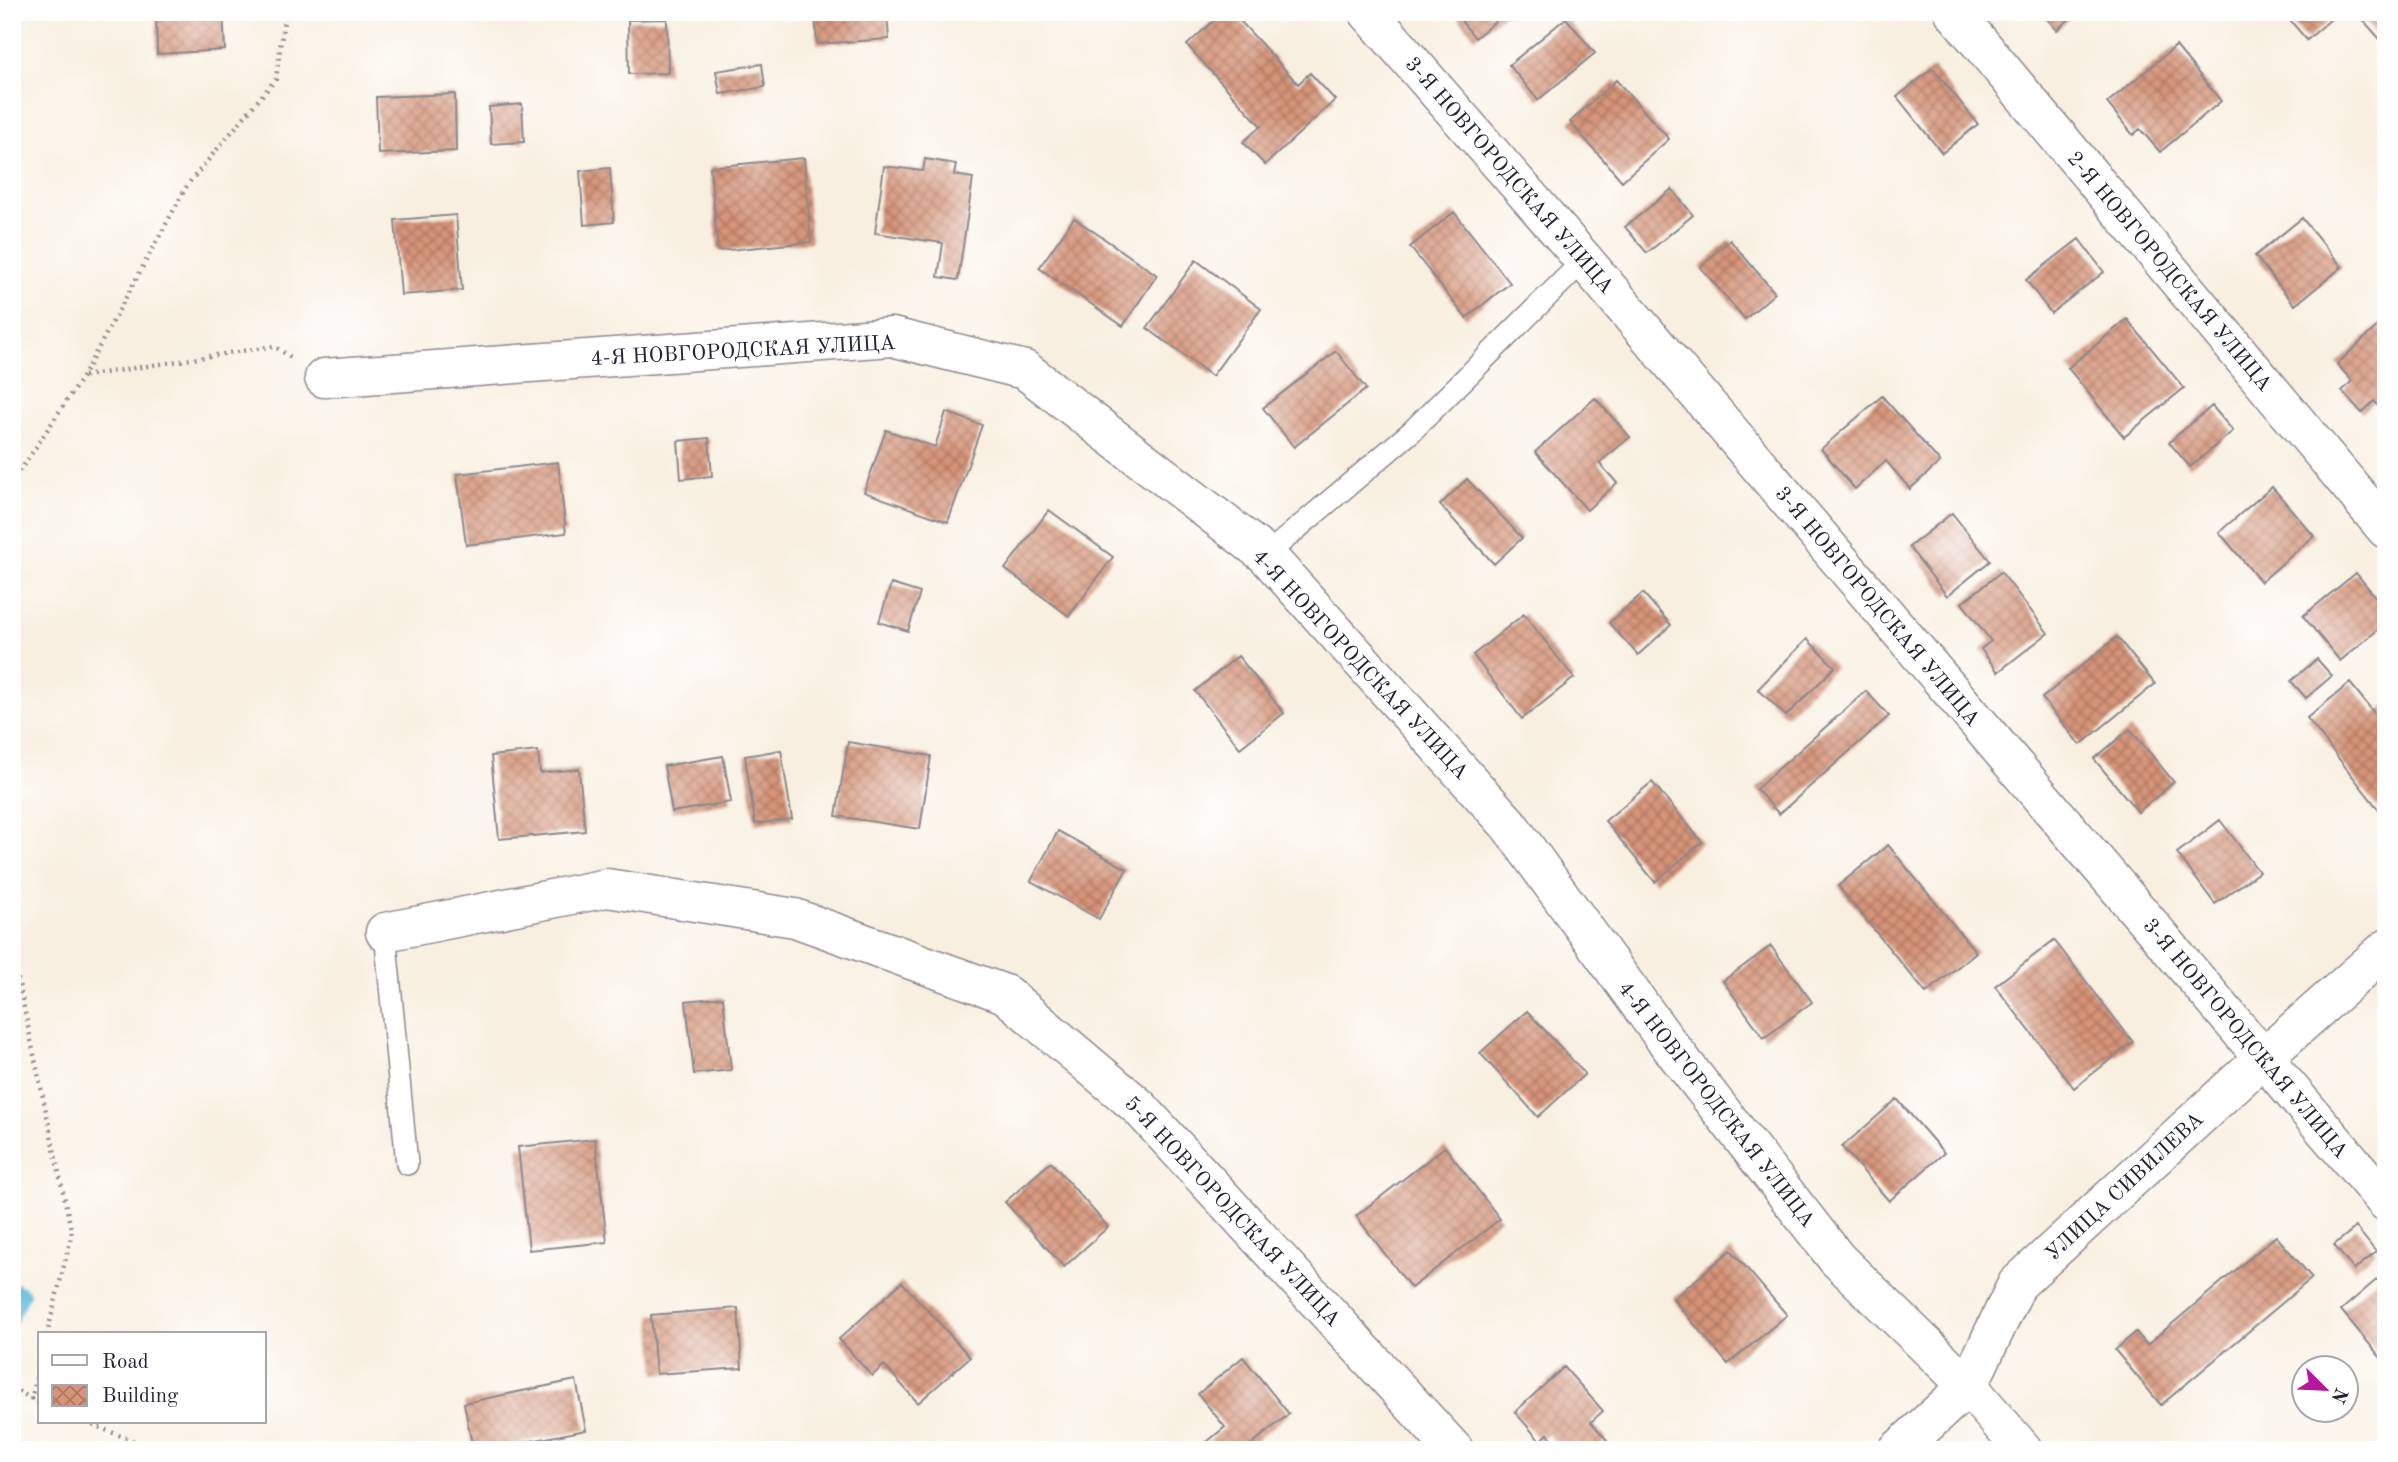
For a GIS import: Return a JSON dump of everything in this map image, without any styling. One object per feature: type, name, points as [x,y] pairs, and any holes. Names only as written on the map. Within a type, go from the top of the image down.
[{"type":"street","name":"3-Я НОВГОРОДСКАЯ УЛИЦА","points":[[1368,12],[1584,260],[2386,1202]]},
{"type":"street","name":"2-Я НОВГОРОДСКАЯ УЛИЦА","points":[[1954,12],[2386,529]]},
{"type":"street","name":"4-Я НОВГОРОДСКАЯ УЛИЦА","points":[[324,378],[892,337],[1025,370],[1266,555],[1509,825],[1664,1038],[1837,1259],[1968,1386],[2023,1450]]},
{"type":"street","name":"5-Я НОВГОРОДСКАЯ УЛИЦА","points":[[385,932],[607,888],[795,918],[1005,994],[1139,1107],[1454,1450]]},
{"type":"street","name":"УЛИЦА СИВИЛЕВА","points":[[1898,1450],[1968,1386],[2017,1284],[2386,949]]},
{"type":"lane","points":[[1266,555],[1411,432],[1584,260]]},
{"type":"lane","points":[[385,932],[407,1164]]},
{"type":"path","points":[[12,483],[83,376],[188,184],[276,79],[284,20],[289,12]]},
{"type":"path","points":[[83,376],[274,346]]},
{"type":"path","points":[[12,951],[72,1234],[48,1332]]},
{"type":"path","points":[[31,1400],[38,1370]]},
{"type":"path","points":[[12,1388],[38,1402]]},
{"type":"path","points":[[91,1424],[156,1450]]},
{"type":"building","points":[[156,12],[223,12],[225,50],[157,54]]},
{"type":"building","points":[[815,12],[887,12],[889,39],[817,44]]},
{"type":"building","points":[[1223,12],[1232,12],[1298,84],[1310,73],[1335,100],[1265,165],[1243,142],[1261,126],[1187,45]]},
{"type":"building","points":[[1454,12],[1507,12],[1475,38]]},
{"type":"building","points":[[2041,12],[2077,12],[2057,30]]},
{"type":"building","points":[[2283,12],[2339,12],[2307,40]]},
{"type":"building","points":[[2356,12],[2386,12],[2386,46]]},
{"type":"building","points":[[1566,18],[1595,53],[1538,100],[1509,65]]},
{"type":"building","points":[[667,19],[668,73],[629,74],[628,20]]},
{"type":"building","points":[[2176,46],[2221,101],[2160,152],[2140,129],[2133,135],[2107,103]]},
{"type":"building","points":[[762,64],[765,87],[720,94],[716,71]]},
{"type":"building","points":[[1933,68],[1978,124],[1942,153],[1897,97]]},
{"type":"building","points":[[1616,80],[1669,139],[1622,181],[1570,122]]},
{"type":"building","points":[[455,94],[456,151],[378,154],[376,97]]},
{"type":"building","points":[[522,104],[524,142],[491,144],[489,107]]},
{"type":"building","points":[[804,158],[811,242],[718,251],[710,167]]},
{"type":"building","points":[[925,159],[956,164],[954,175],[973,178],[958,280],[938,277],[943,243],[875,233],[884,166],[923,171]]},
{"type":"building","points":[[610,168],[614,222],[584,225],[580,171]]},
{"type":"building","points":[[1672,189],[1693,215],[1647,253],[1625,227]]},
{"type":"building","points":[[1454,212],[1510,283],[1466,318],[1410,247]]},
{"type":"building","points":[[456,215],[462,290],[401,295],[395,220]]},
{"type":"building","points":[[1074,218],[1157,275],[1123,326],[1039,268]]},
{"type":"building","points":[[2302,218],[2342,267],[2295,305],[2255,256]]},
{"type":"building","points":[[2079,239],[2104,272],[2051,313],[2026,280]]},
{"type":"building","points":[[1730,240],[1775,293],[1745,319],[1700,267]]},
{"type":"building","points":[[1196,260],[1261,309],[1212,376],[1147,328]]},
{"type":"building","points":[[2386,318],[2386,413],[2374,401],[2362,413],[2342,391],[2352,381],[2337,364]]},
{"type":"building","points":[[2127,319],[2184,388],[2124,437],[2068,368]]},
{"type":"building","points":[[1336,351],[1366,389],[1294,447],[1263,408]]},
{"type":"building","points":[[1882,396],[1940,462],[1910,489],[1886,461],[1855,489],[1821,449]]},
{"type":"building","points":[[1595,398],[1630,437],[1599,463],[1617,483],[1587,510],[1535,452]]},
{"type":"building","points":[[2212,406],[2233,431],[2190,467],[2169,442]]},
{"type":"building","points":[[946,412],[982,425],[948,522],[864,492],[886,430],[935,447]]},
{"type":"building","points":[[709,438],[712,476],[681,479],[678,441]]},
{"type":"building","points":[[558,462],[566,533],[466,545],[457,474]]},
{"type":"building","points":[[1467,479],[1522,538],[1494,564],[1440,505]]},
{"type":"building","points":[[2272,487],[2314,536],[2261,582],[2219,532]]},
{"type":"building","points":[[1049,510],[1113,557],[1069,616],[1005,569]]},
{"type":"building","points":[[1952,513],[1990,561],[1947,596],[1909,547]]},
{"type":"building","points":[[2001,572],[2048,633],[1998,672],[1981,649],[1991,641],[1962,603]]},
{"type":"building","points":[[2356,573],[2386,610],[2386,623],[2340,661],[2303,616]]},
{"type":"building","points":[[891,584],[920,593],[908,631],[879,622]]},
{"type":"building","points":[[1643,593],[1671,625],[1638,655],[1609,623]]},
{"type":"building","points":[[1524,614],[1574,678],[1522,719],[1473,655]]},
{"type":"building","points":[[2117,637],[2155,684],[2080,745],[2042,698]]},
{"type":"building","points":[[1807,639],[1835,667],[1786,716],[1758,689]]},
{"type":"building","points":[[1238,656],[1284,713],[1240,748],[1195,691]]},
{"type":"building","points":[[2317,659],[2332,676],[2306,698],[2291,681]]},
{"type":"building","points":[[2350,683],[2375,714],[2386,705],[2386,819],[2307,718]]},
{"type":"building","points":[[1866,691],[1889,716],[1779,814],[1756,789]]},
{"type":"building","points":[[2130,729],[2174,782],[2138,812],[2094,759]]},
{"type":"building","points":[[848,742],[931,756],[920,829],[836,816]]},
{"type":"building","points":[[781,750],[792,819],[755,824],[745,756]]},
{"type":"building","points":[[538,751],[540,773],[579,769],[585,831],[499,839],[491,756]]},
{"type":"building","points":[[723,756],[731,802],[672,812],[664,766]]},
{"type":"building","points":[[1652,782],[1702,842],[1655,882],[1605,821]]},
{"type":"building","points":[[2220,820],[2259,872],[2215,904],[2177,853]]},
{"type":"building","points":[[1058,831],[1127,869],[1099,919],[1031,881]]},
{"type":"building","points":[[1888,845],[1976,952],[1926,993],[1838,886]]},
{"type":"building","points":[[2054,940],[2133,1042],[2074,1088],[1995,986]]},
{"type":"building","points":[[1771,946],[1812,1002],[1764,1038],[1723,981]]},
{"type":"building","points":[[723,997],[731,1070],[694,1074],[686,1001]]},
{"type":"building","points":[[1527,1011],[1585,1074],[1538,1117],[1480,1053]]},
{"type":"building","points":[[1897,1099],[1944,1153],[1889,1201],[1842,1147]]},
{"type":"building","points":[[595,1139],[607,1242],[529,1250],[518,1147]]},
{"type":"building","points":[[1445,1147],[1500,1219],[1411,1288],[1356,1216]]},
{"type":"building","points":[[1051,1162],[1108,1227],[1064,1267],[1005,1202]]},
{"type":"building","points":[[2356,1227],[2376,1252],[2354,1270],[2334,1245]]},
{"type":"building","points":[[2276,1236],[2312,1278],[2161,1405],[2115,1350],[2136,1332],[2147,1345]]},
{"type":"building","points":[[1731,1250],[1787,1315],[1728,1364],[1673,1299]]},
{"type":"building","points":[[2381,1276],[2386,1281],[2386,1364],[2341,1310]]},
{"type":"building","points":[[902,1282],[970,1357],[918,1403],[884,1365],[872,1376],[839,1339]]},
{"type":"building","points":[[738,1308],[742,1368],[656,1374],[651,1315]]},
{"type":"building","points":[[1243,1357],[1289,1414],[1244,1450],[1197,1450],[1225,1427],[1198,1394]]},
{"type":"building","points":[[1564,1367],[1603,1411],[1591,1422],[1607,1440],[1597,1450],[1562,1450],[1548,1434],[1540,1441],[1515,1412]]},
{"type":"building","points":[[576,1380],[586,1430],[487,1450],[473,1450],[464,1403]]},
{"type":"waterway","points":[[12,1287],[24,1294],[12,1319]]}]
